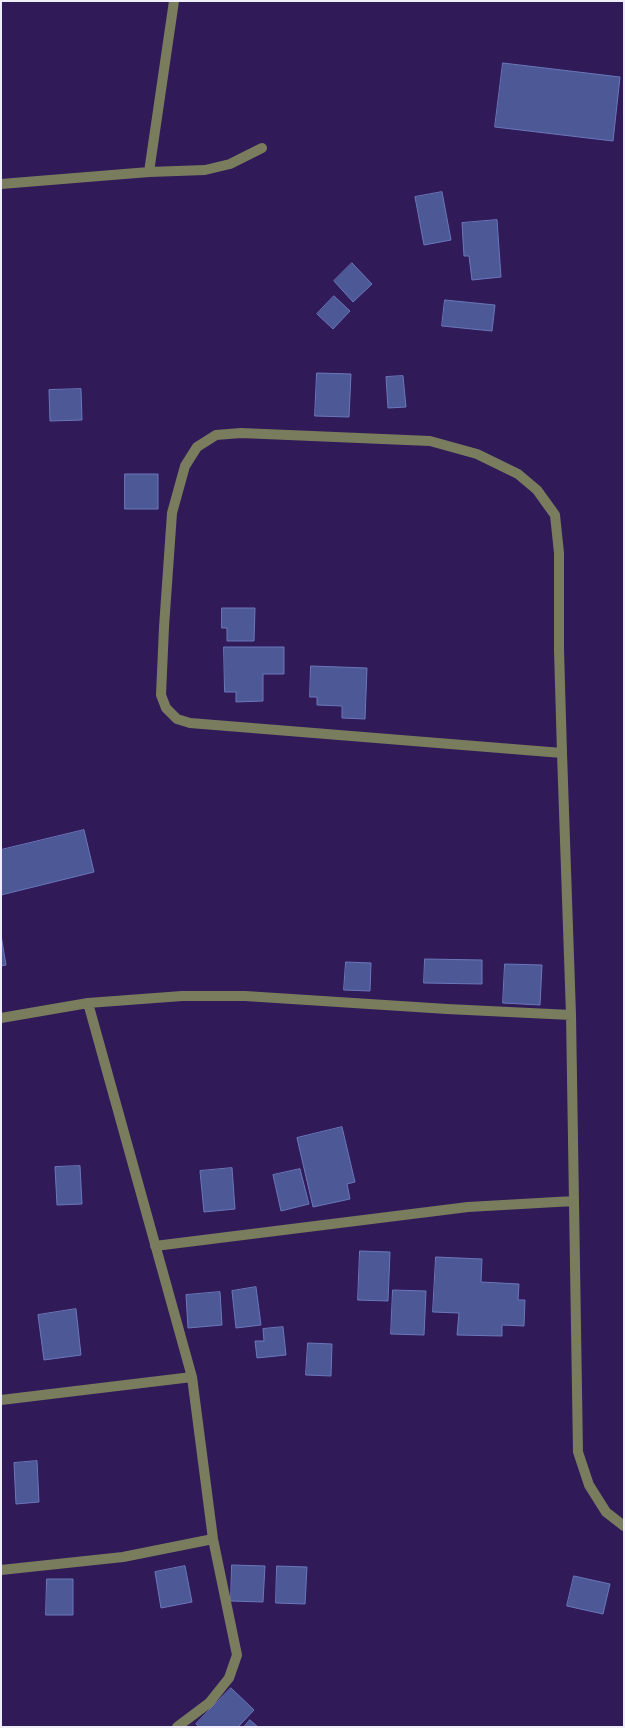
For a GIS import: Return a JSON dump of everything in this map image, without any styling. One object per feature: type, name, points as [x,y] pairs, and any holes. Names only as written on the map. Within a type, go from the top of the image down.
[{"type":"street","points":[[149,172],[174,1]]},
{"type":"street","points":[[1,184],[149,172],[205,170],[230,164],[262,148]]},
{"type":"street","points":[[562,753],[190,723],[177,719],[166,708],[162,695],[164,627],[172,521],[185,466],[198,447],[216,435],[241,433],[430,441],[477,454],[518,474],[537,490],[555,515],[559,553],[559,650],[571,1015],[575,1365],[578,1452],[589,1485],[606,1512],[624,1526]]},
{"type":"street","points":[[1,1018],[88,1003],[182,996],[245,996],[447,1009],[571,1015]]},
{"type":"street","points":[[88,1003],[192,1377],[214,1539],[237,1655],[229,1678],[209,1703],[177,1727]]},
{"type":"street","points":[[155,1246],[468,1208],[574,1201]]},
{"type":"street","points":[[1,1400],[192,1377]]},
{"type":"street","points":[[1,1570],[123,1557],[214,1539]]},
{"type":"building","points":[[503,63],[620,77],[613,141],[495,127]]},
{"type":"building","points":[[442,192],[451,240],[424,245],[415,197]]},
{"type":"building","points":[[497,220],[501,277],[472,280],[469,256],[464,256],[462,223]]},
{"type":"building","points":[[352,263],[372,284],[353,302],[334,281]]},
{"type":"building","points":[[334,296],[350,311],[333,329],[317,314]]},
{"type":"building","points":[[445,300],[495,305],[492,331],[442,326]]},
{"type":"building","points":[[317,373],[351,374],[349,417],[315,416]]},
{"type":"building","points":[[403,376],[406,407],[388,408],[386,377]]},
{"type":"building","points":[[81,389],[82,420],[50,421],[49,390]]},
{"type":"building","points":[[125,474],[158,474],[158,509],[125,509]]},
{"type":"building","points":[[222,608],[255,608],[254,641],[227,641],[227,628],[222,628]]},
{"type":"building","points":[[224,647],[284,647],[284,674],[263,674],[263,701],[236,702],[236,692],[225,692]]},
{"type":"building","points":[[311,666],[367,668],[365,719],[342,718],[342,706],[317,705],[317,697],[310,697]]},
{"type":"building","points":[[84,830],[94,872],[1,895],[1,850]]},
{"type":"building","points":[[1,935],[6,965],[1,966]]},
{"type":"building","points":[[425,959],[482,960],[482,984],[424,983]]},
{"type":"building","points":[[346,962],[371,963],[370,991],[344,990]]},
{"type":"building","points":[[505,964],[542,965],[540,1005],[503,1003]]},
{"type":"building","points":[[342,1127],[355,1182],[347,1184],[350,1199],[313,1207],[297,1138]]},
{"type":"building","points":[[80,1166],[82,1204],[57,1205],[55,1167]]},
{"type":"building","points":[[232,1168],[235,1209],[204,1212],[200,1171]]},
{"type":"building","points":[[300,1169],[309,1204],[281,1211],[273,1175]]},
{"type":"building","points":[[360,1251],[390,1252],[388,1301],[358,1300]]},
{"type":"building","points":[[436,1257],[482,1259],[481,1282],[519,1284],[518,1300],[525,1300],[524,1326],[502,1325],[502,1336],[457,1335],[459,1313],[433,1312]]},
{"type":"building","points":[[256,1287],[261,1325],[236,1328],[232,1291]]},
{"type":"building","points":[[393,1290],[426,1291],[424,1335],[391,1334]]},
{"type":"building","points":[[220,1292],[222,1325],[188,1328],[186,1295]]},
{"type":"building","points":[[76,1309],[81,1355],[44,1360],[38,1315]]},
{"type":"building","points":[[283,1327],[286,1355],[257,1358],[255,1341],[264,1341],[263,1329]]},
{"type":"building","points":[[308,1343],[332,1344],[331,1376],[306,1375]]},
{"type":"building","points":[[37,1461],[39,1502],[16,1504],[14,1463]]},
{"type":"building","points":[[232,1565],[265,1566],[263,1602],[231,1601]]},
{"type":"building","points":[[185,1566],[192,1602],[161,1608],[155,1572]]},
{"type":"building","points":[[277,1566],[307,1567],[305,1604],[276,1603]]},
{"type":"building","points":[[574,1576],[610,1584],[603,1614],[567,1606]]},
{"type":"building","points":[[47,1579],[73,1579],[73,1615],[46,1615]]},
{"type":"building","points":[[231,1688],[254,1710],[238,1727],[200,1727],[196,1724]]},
{"type":"building","points":[[250,1720],[258,1727],[244,1727]]}]
